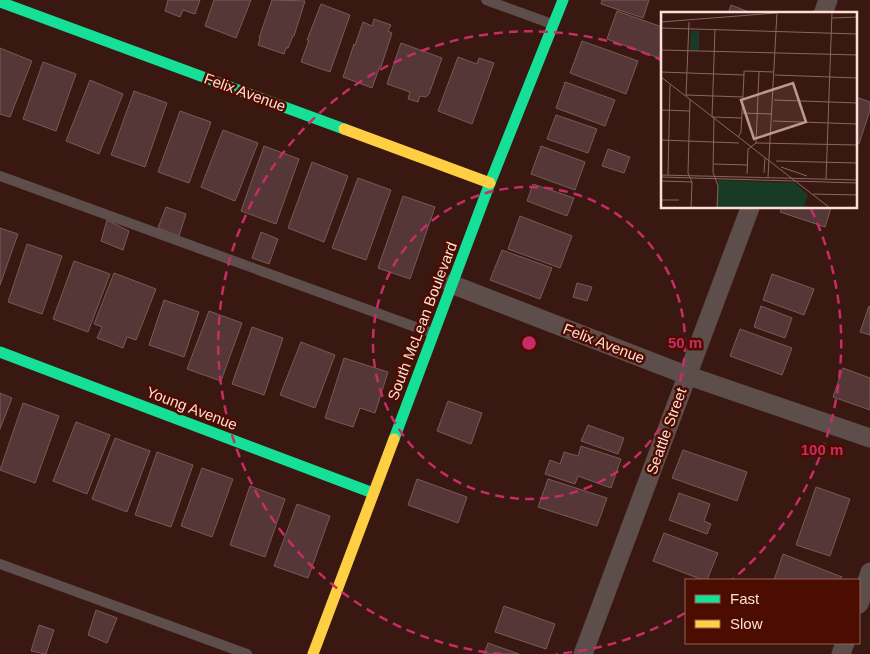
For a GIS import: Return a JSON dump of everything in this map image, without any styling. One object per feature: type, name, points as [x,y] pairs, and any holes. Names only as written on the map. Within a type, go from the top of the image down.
[{"type":"street","name":"South McLean Boulevard","points":[[314,654],[451,284],[563,0]]},
{"type":"street","points":[[824,12],[828,0]]},
{"type":"street","name":"Felix Avenue","points":[[0,2],[490,183]]},
{"type":"street","name":"Seattle Street","points":[[583,654],[750,209]]},
{"type":"street","name":"Felix Avenue","points":[[451,284],[686,375],[870,438]]},
{"type":"street","name":"Young Avenue","points":[[0,352],[373,493]]},
{"type":"street","points":[[860,601],[870,572]]},
{"type":"lane","points":[[486,0],[553,24]]},
{"type":"lane","points":[[0,176],[433,334]]},
{"type":"lane","points":[[0,564],[247,654]]},
{"type":"building","points":[[168,0],[200,0],[195,14],[183,10],[180,17],[165,11]]},
{"type":"building","points":[[214,0],[251,0],[236,38],[205,26]]},
{"type":"building","points":[[272,0],[305,1],[294,36],[284,54],[258,45]]},
{"type":"building","points":[[602,0],[649,0],[643,18],[601,4]]},
{"type":"building","points":[[321,4],[350,15],[330,72],[301,62]]},
{"type":"building","points":[[731,5],[749,12],[729,12]]},
{"type":"building","points":[[617,11],[661,27],[661,51],[659,58],[607,39]]},
{"type":"building","points":[[374,19],[391,25],[388,31],[392,33],[372,88],[343,77],[363,22],[372,26]]},
{"type":"building","points":[[582,41],[638,61],[626,94],[570,73]]},
{"type":"building","points":[[401,43],[442,58],[429,94],[426,97],[420,96],[418,102],[408,99],[410,92],[387,84]]},
{"type":"building","points":[[0,48],[32,61],[10,117],[0,114]]},
{"type":"building","points":[[458,57],[477,64],[479,58],[494,63],[472,124],[438,111]]},
{"type":"building","points":[[43,62],[76,74],[56,131],[23,119]]},
{"type":"building","points":[[90,80],[123,94],[99,154],[66,141]]},
{"type":"building","points":[[565,82],[615,100],[605,126],[556,108]]},
{"type":"building","points":[[134,91],[167,103],[145,167],[111,155]]},
{"type":"building","points":[[858,98],[870,102],[870,110],[859,144]]},
{"type":"building","points":[[180,111],[211,122],[189,183],[158,172]]},
{"type":"building","points":[[556,115],[597,129],[588,153],[547,139]]},
{"type":"building","points":[[223,130],[258,143],[235,201],[201,187]]},
{"type":"building","points":[[264,146],[299,159],[276,224],[241,211]]},
{"type":"building","points":[[541,146],[585,162],[575,190],[531,174]]},
{"type":"building","points":[[608,149],[630,157],[624,173],[602,166]]},
{"type":"building","points":[[312,162],[348,176],[324,242],[288,228]]},
{"type":"building","points":[[358,178],[391,190],[366,260],[332,248]]},
{"type":"building","points":[[533,184],[574,198],[567,216],[527,201]]},
{"type":"building","points":[[403,196],[435,207],[410,279],[378,268]]},
{"type":"building","points":[[166,207],[186,214],[179,236],[158,228]]},
{"type":"building","points":[[782,209],[831,209],[825,227],[780,212]]},
{"type":"building","points":[[520,216],[572,236],[560,268],[508,249]]},
{"type":"building","points":[[107,220],[129,231],[123,250],[101,241]]},
{"type":"building","points":[[0,228],[18,234],[0,285]]},
{"type":"building","points":[[261,232],[278,239],[269,264],[252,258]]},
{"type":"building","points":[[27,244],[62,256],[42,314],[8,302]]},
{"type":"building","points":[[502,250],[552,268],[540,299],[490,280]]},
{"type":"building","points":[[74,261],[110,274],[88,332],[53,319]]},
{"type":"building","points":[[114,273],[156,289],[136,340],[127,337],[123,348],[97,338],[102,327],[94,324]]},
{"type":"building","points":[[772,274],[814,289],[804,315],[763,300]]},
{"type":"building","points":[[577,283],[592,287],[587,301],[573,297]]},
{"type":"building","points":[[164,300],[199,312],[184,357],[149,345]]},
{"type":"building","points":[[761,306],[792,318],[785,338],[754,327]]},
{"type":"building","points":[[870,307],[870,335],[860,332]]},
{"type":"building","points":[[209,311],[242,323],[221,381],[187,369]]},
{"type":"building","points":[[252,327],[283,338],[264,395],[232,384]]},
{"type":"building","points":[[740,329],[792,348],[782,375],[730,356]]},
{"type":"building","points":[[301,342],[335,355],[315,408],[280,395]]},
{"type":"building","points":[[344,358],[388,372],[375,413],[360,408],[353,427],[325,418]]},
{"type":"building","points":[[843,368],[870,378],[870,410],[833,397]]},
{"type":"building","points":[[0,393],[12,398],[0,429]]},
{"type":"building","points":[[448,401],[482,413],[471,444],[437,431]]},
{"type":"building","points":[[23,403],[59,416],[35,483],[0,470]]},
{"type":"building","points":[[76,422],[110,435],[87,494],[53,481]]},
{"type":"building","points":[[588,425],[624,438],[618,454],[581,441]]},
{"type":"building","points":[[115,438],[150,451],[127,512],[92,499]]},
{"type":"building","points":[[581,446],[621,459],[611,488],[578,476],[575,484],[545,474],[550,460],[560,464],[564,452],[578,456]]},
{"type":"building","points":[[683,450],[747,472],[737,501],[672,478]]},
{"type":"building","points":[[157,452],[193,465],[171,527],[135,515]]},
{"type":"building","points":[[202,468],[233,479],[212,537],[181,526]]},
{"type":"building","points":[[417,479],[467,497],[458,523],[408,505]]},
{"type":"building","points":[[548,479],[607,498],[597,526],[538,507]]},
{"type":"building","points":[[250,486],[285,499],[265,557],[230,545]]},
{"type":"building","points":[[816,487],[850,499],[830,556],[796,545]]},
{"type":"building","points":[[679,493],[710,504],[704,521],[711,524],[707,534],[669,520]]},
{"type":"building","points":[[297,504],[330,516],[308,578],[274,566]]},
{"type":"building","points":[[664,533],[718,553],[707,579],[700,579],[653,561]]},
{"type":"building","points":[[783,554],[842,577],[841,579],[774,579]]},
{"type":"building","points":[[504,606],[555,624],[546,649],[495,632]]},
{"type":"building","points":[[96,610],[117,618],[107,643],[88,635]]},
{"type":"building","points":[[39,625],[54,630],[46,654],[31,651]]},
{"type":"building","points":[[488,643],[519,654],[484,654]]},
{"type":"traffic: fast","points":[[394,439],[490,183],[563,0]]},
{"type":"traffic: fast","points":[[0,2],[344,129]]},
{"type":"traffic: fast","points":[[0,352],[373,493]]},
{"type":"traffic: slow","points":[[344,129],[490,183]]},
{"type":"traffic: slow","points":[[313,654],[394,439]]}]
